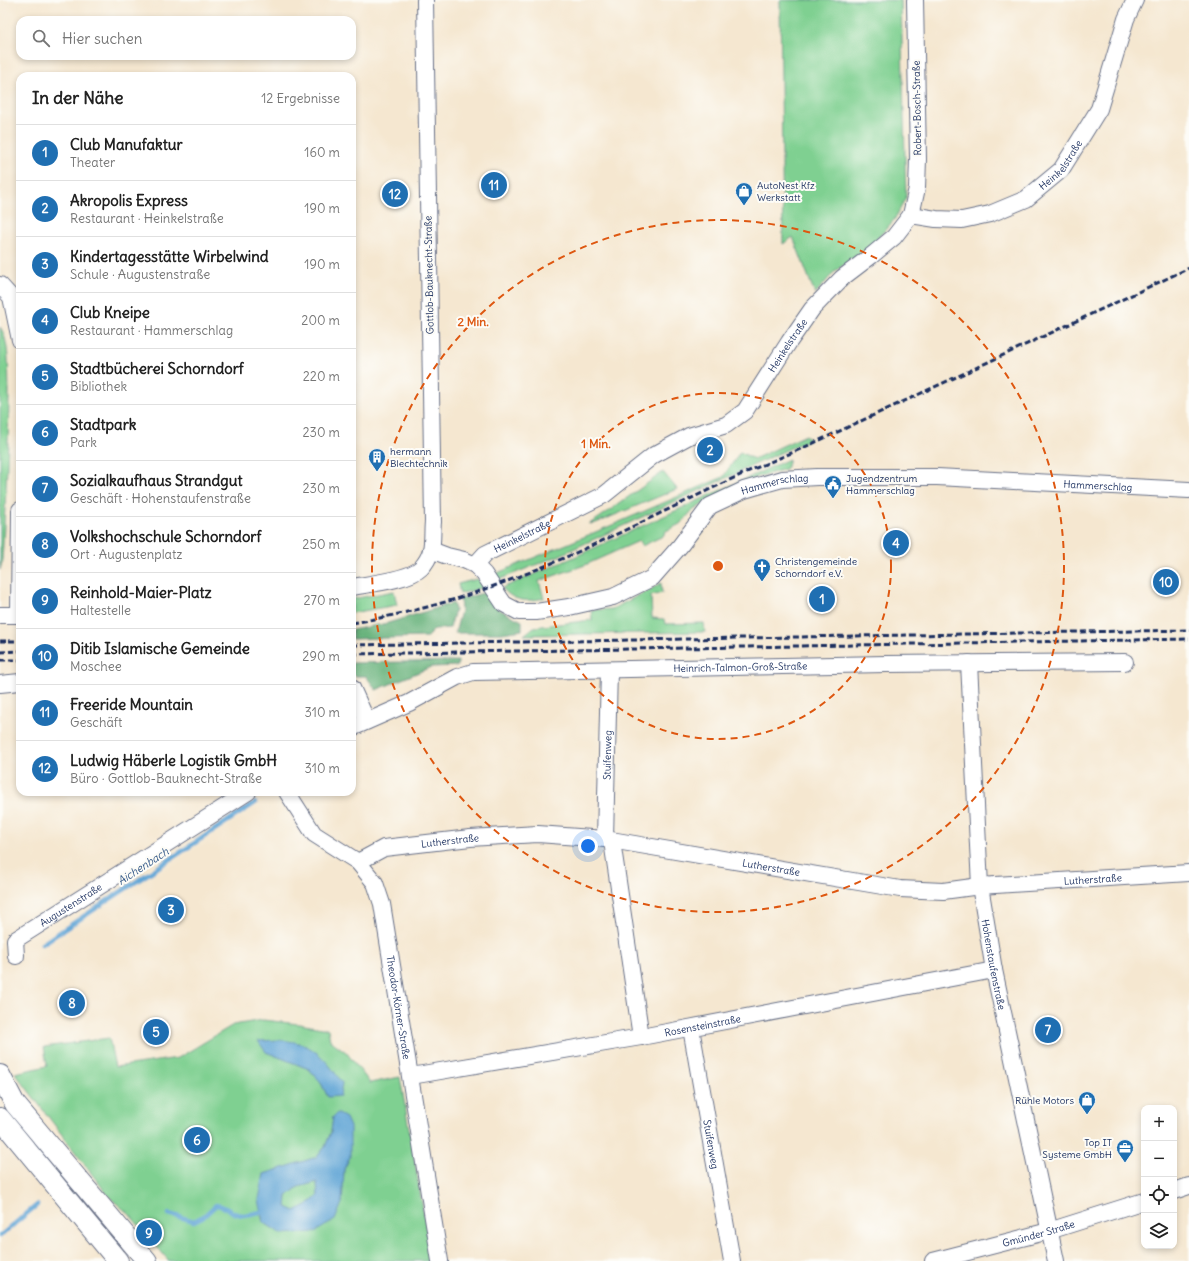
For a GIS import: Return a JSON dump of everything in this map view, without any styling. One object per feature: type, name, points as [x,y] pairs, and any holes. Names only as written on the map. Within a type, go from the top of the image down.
[{"type":"main road","points":[[0,1075],[15,1104],[147,1261]]},
{"type":"main road","points":[[0,1118],[118,1261]]},
{"type":"street","name":"Gottlob-Bauknecht-Straße","points":[[425,0],[433,522],[431,550]]},
{"type":"street","name":"Robert-Bosch-Straße","points":[[911,215],[917,188],[918,159],[915,0]]},
{"type":"street","name":"Heinkelstraße","points":[[475,565],[484,554],[604,495],[654,455],[689,436],[726,425],[745,411],[812,309],[842,278],[894,237],[911,215],[936,219],[962,220],[990,214],[1026,199],[1061,170],[1099,109],[1126,19],[1135,0]]},
{"type":"street","points":[[0,285],[11,297],[16,321]]},
{"type":"street","points":[[0,307],[16,331]]},
{"type":"street","name":"Hammerschlag","points":[[475,565],[484,574],[504,604],[518,612],[536,612],[569,607],[613,597],[652,578],[680,546],[710,506],[744,490],[782,479],[817,477],[936,477],[1189,490]]},
{"type":"street","points":[[356,586],[397,579],[412,574],[420,569],[426,562],[431,550],[475,565]]},
{"type":"street","points":[[0,614],[16,615]]},
{"type":"street","name":"Heinrich-Talmon-Groß-Straße","points":[[367,721],[409,702],[457,676],[473,672],[969,663],[1125,662]]},
{"type":"street","name":"Hohenstaufenstraße","points":[[969,663],[980,886],[994,970],[1056,1261]]},
{"type":"street","name":"Stuifenweg","points":[[609,670],[608,840],[641,1037]]},
{"type":"street","points":[[0,684],[16,682]]},
{"type":"street","points":[[356,697],[367,721],[356,726]]},
{"type":"street","name":"Augustenstraße","points":[[16,956],[15,940],[242,796]]},
{"type":"street","name":"Theodor-Körner-Straße","points":[[290,796],[314,834],[358,862],[375,882],[382,904],[440,1261]]},
{"type":"street","name":"Lutherstraße","points":[[358,862],[384,848],[470,838],[538,834],[608,840],[900,889],[943,891],[980,886],[1189,873]]},
{"type":"street","name":"Rosensteinstraße","points":[[411,1076],[691,1028],[994,970]]},
{"type":"street","name":"Stuifenweg","points":[[691,1028],[732,1261]]},
{"type":"street","points":[[1177,1190],[1189,1186]]},
{"type":"street","name":"Gmünder Straße","points":[[933,1261],[1049,1231],[1141,1202]]},
{"type":"green space","points":[[780,0],[901,0],[906,198],[894,220],[869,248],[835,271],[815,294],[793,237],[783,244]]},
{"type":"green space","points":[[0,327],[7,348],[9,390],[7,476],[2,562],[0,570]]},
{"type":"green space","points":[[806,435],[810,439],[558,556],[498,580],[495,574],[723,477],[740,452],[754,459]]},
{"type":"green space","points":[[789,459],[786,469],[760,476],[708,501],[692,511],[680,524],[666,531],[663,536],[642,546],[639,541],[585,565],[539,581],[544,598],[521,600],[511,596],[502,588],[572,558]]},
{"type":"green space","points":[[663,472],[677,489],[596,523],[589,524],[599,518]]},
{"type":"green space","points":[[477,579],[482,582],[484,587],[460,594],[458,584]]},
{"type":"green space","points":[[661,583],[662,593],[651,596],[652,618],[664,619],[665,624],[704,623],[705,632],[524,635],[534,627],[592,620],[591,610],[612,609]]},
{"type":"green space","points":[[394,591],[397,605],[356,612],[356,598]]},
{"type":"green space","points":[[487,592],[500,610],[522,621],[522,630],[502,633],[455,633],[461,611],[460,599]]},
{"type":"green space","points":[[453,603],[455,610],[450,628],[435,629],[427,637],[356,639],[356,629],[388,623]]},
{"type":"green space","points":[[458,661],[458,666],[431,667],[376,690],[366,676],[356,676],[356,663]]},
{"type":"green space","points":[[263,1020],[328,1029],[330,1040],[346,1052],[370,1083],[400,1077],[432,1261],[169,1261],[129,1214],[110,1198],[15,1073],[47,1066],[44,1047],[109,1038],[115,1067],[178,1058],[233,1025]],"holes":[[[279,1040],[298,1043],[315,1051],[328,1097],[320,1081],[309,1069],[266,1052]],[[333,1117],[350,1157],[344,1169],[342,1203],[282,1234],[263,1222],[260,1212],[264,1174],[317,1157],[325,1147],[331,1132]]]},
{"type":"green space","points":[[317,1182],[318,1196],[307,1205],[295,1211],[286,1207],[287,1196],[298,1187]]},
{"type":"water","points":[[279,1040],[305,1045],[323,1058],[342,1083],[340,1096],[328,1097],[320,1081],[309,1069],[266,1052],[258,1041]]},
{"type":"water","points":[[337,1113],[346,1118],[350,1127],[350,1157],[344,1169],[342,1203],[335,1220],[315,1232],[282,1234],[263,1222],[259,1199],[264,1174],[317,1157],[325,1147],[331,1132],[333,1117]],"holes":[[[317,1182],[318,1196],[307,1205],[295,1211],[286,1207],[287,1196],[298,1187]]]},
{"type":"waterway","name":"Aichenbach","points":[[42,944],[255,803]]},
{"type":"waterway","name":"Aichenbach","points":[[0,1236],[37,1205]]},
{"type":"waterway","points":[[169,1214],[194,1221],[204,1216],[216,1205],[241,1215],[260,1212]]},
{"type":"railway","points":[[356,622],[406,612],[459,598],[555,562],[745,473],[903,402],[1189,268]]},
{"type":"railway","points":[[356,645],[1189,630]]},
{"type":"railway","points":[[356,654],[1189,639]]},
{"type":"railway","points":[[0,641],[16,641]]},
{"type":"railway","points":[[0,652],[16,651]]},
{"type":"railway","points":[[0,660],[16,660]]},
{"type":"place","name":"Freeride Mountain","points":[[494,185]]},
{"type":"place","name":"Ludwig Häberle Logistik GmbH","points":[[395,194]]},
{"type":"place","name":"AutoNest Kfz Werkstatt","points":[[744,206]]},
{"type":"place","name":"Akropolis Express","points":[[710,450]]},
{"type":"place","name":"hermann Blechtechnik","points":[[377,472]]},
{"type":"place","name":"Jugendzentrum Hammerschlag","points":[[833,499]]},
{"type":"place","name":"Club Kneipe","points":[[896,543]]},
{"type":"place","name":"Christengemeinde Schorndorf e.V.","points":[[762,582]]},
{"type":"place","name":"Ditib Islamische Gemeinde","points":[[1166,582]]},
{"type":"place","name":"Club Manufaktur","points":[[822,599]]},
{"type":"place","name":"Kindertagesstätte Wirbelwind","points":[[171,910]]},
{"type":"place","name":"Volkshochschule Schorndorf","points":[[72,1003]]},
{"type":"place","name":"Sozialkaufhaus Strandgut","points":[[1048,1030]]},
{"type":"place","name":"Stadtbücherei Schorndorf","points":[[156,1032]]},
{"type":"place","name":"Rühle Motors","points":[[1087,1115]]},
{"type":"place","name":"Stadtpark","points":[[197,1140]]},
{"type":"place","name":"Top IT Systeme GmbH","points":[[1125,1163]]},
{"type":"place","name":"Reinhold-Maier-Platz","points":[[149,1233]]}]
